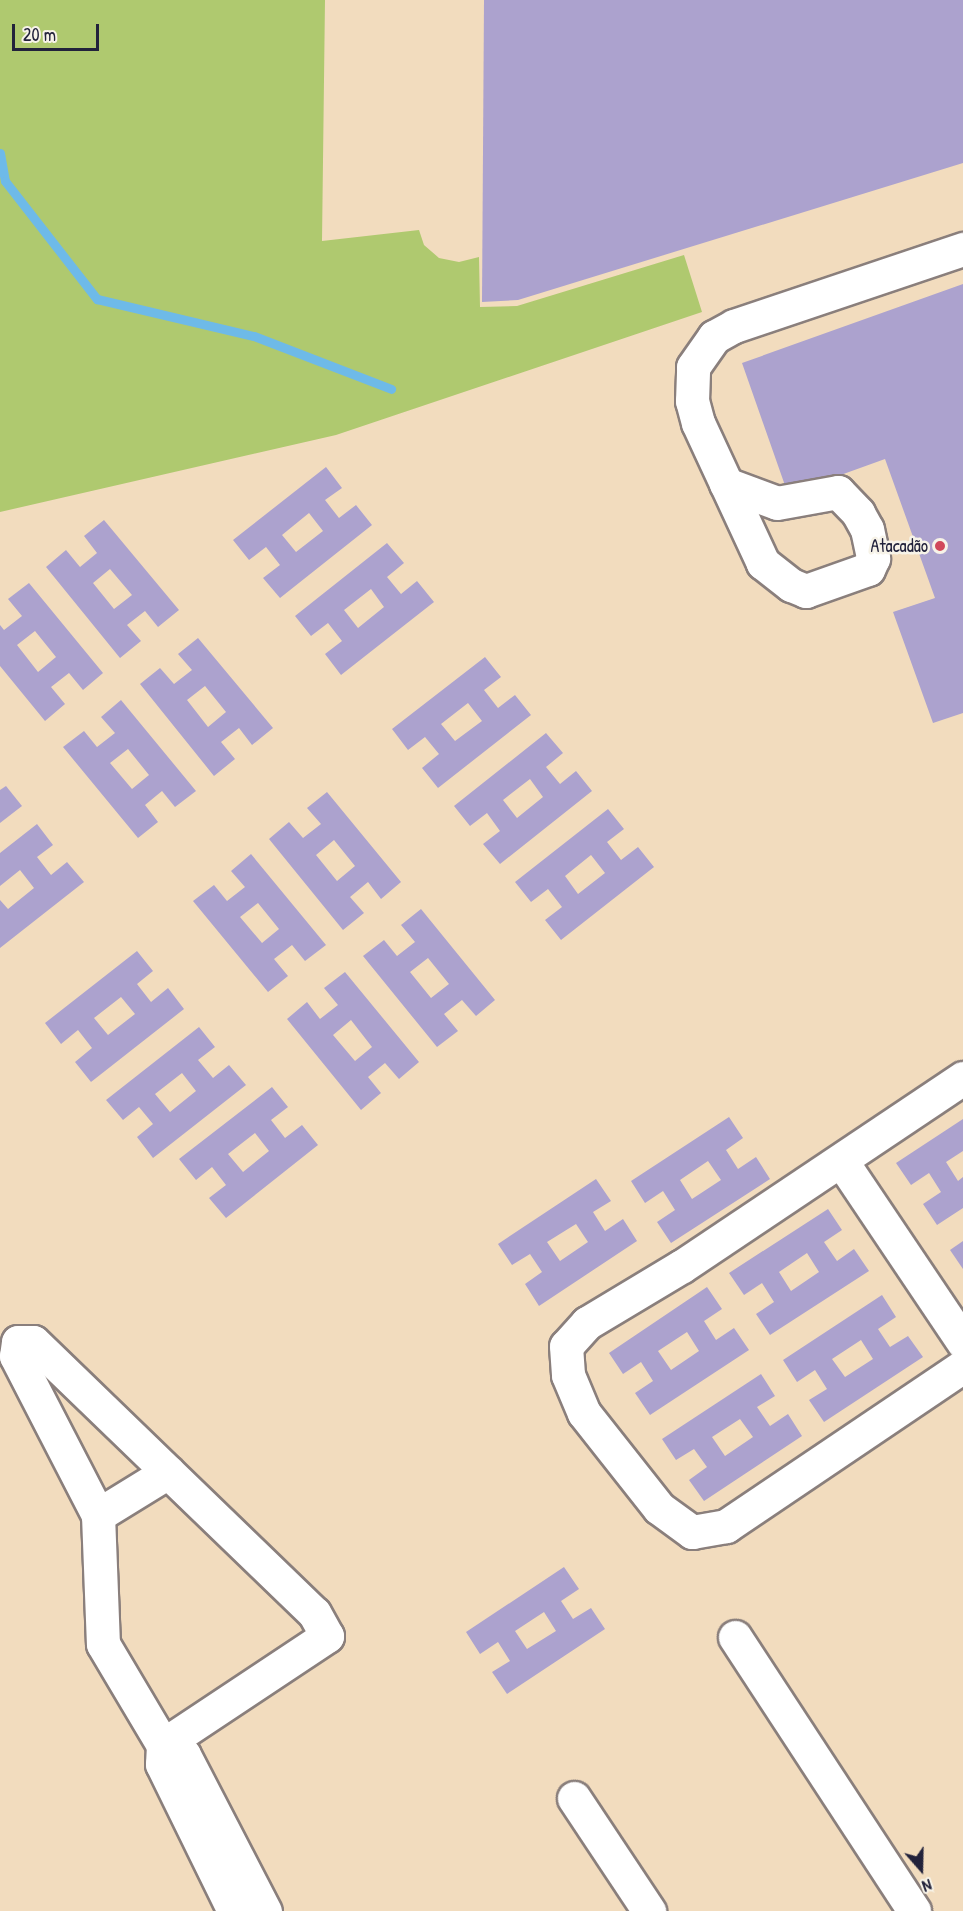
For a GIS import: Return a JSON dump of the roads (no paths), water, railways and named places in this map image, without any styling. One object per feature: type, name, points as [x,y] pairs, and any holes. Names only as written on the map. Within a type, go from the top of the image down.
[{"type":"street","points":[[726,484],[692,401],[693,367],[714,337],[734,326],[963,249]]},
{"type":"street","points":[[963,1078],[842,1162],[573,1335],[566,1346],[568,1375],[584,1413],[659,1508],[692,1532],[712,1531],[726,1526],[963,1366]]},
{"type":"street","points":[[842,1162],[963,1342]]},
{"type":"street","points":[[163,1745],[327,1636],[314,1613],[33,1342],[18,1342],[16,1356],[98,1515],[103,1644],[163,1745],[162,1764],[234,1911]]},
{"type":"street","points":[[98,1515],[168,1472]]},
{"type":"street","points":[[735,1637],[914,1911]]},
{"type":"street","points":[[163,1745],[184,1755],[265,1911]]},
{"type":"street","points":[[574,1798],[649,1911]]},
{"type":"waterway","points":[[0,153],[5,181],[97,299],[254,336],[391,389]]},
{"type":"place","name":"Atacadão","points":[[940,546]]}]
